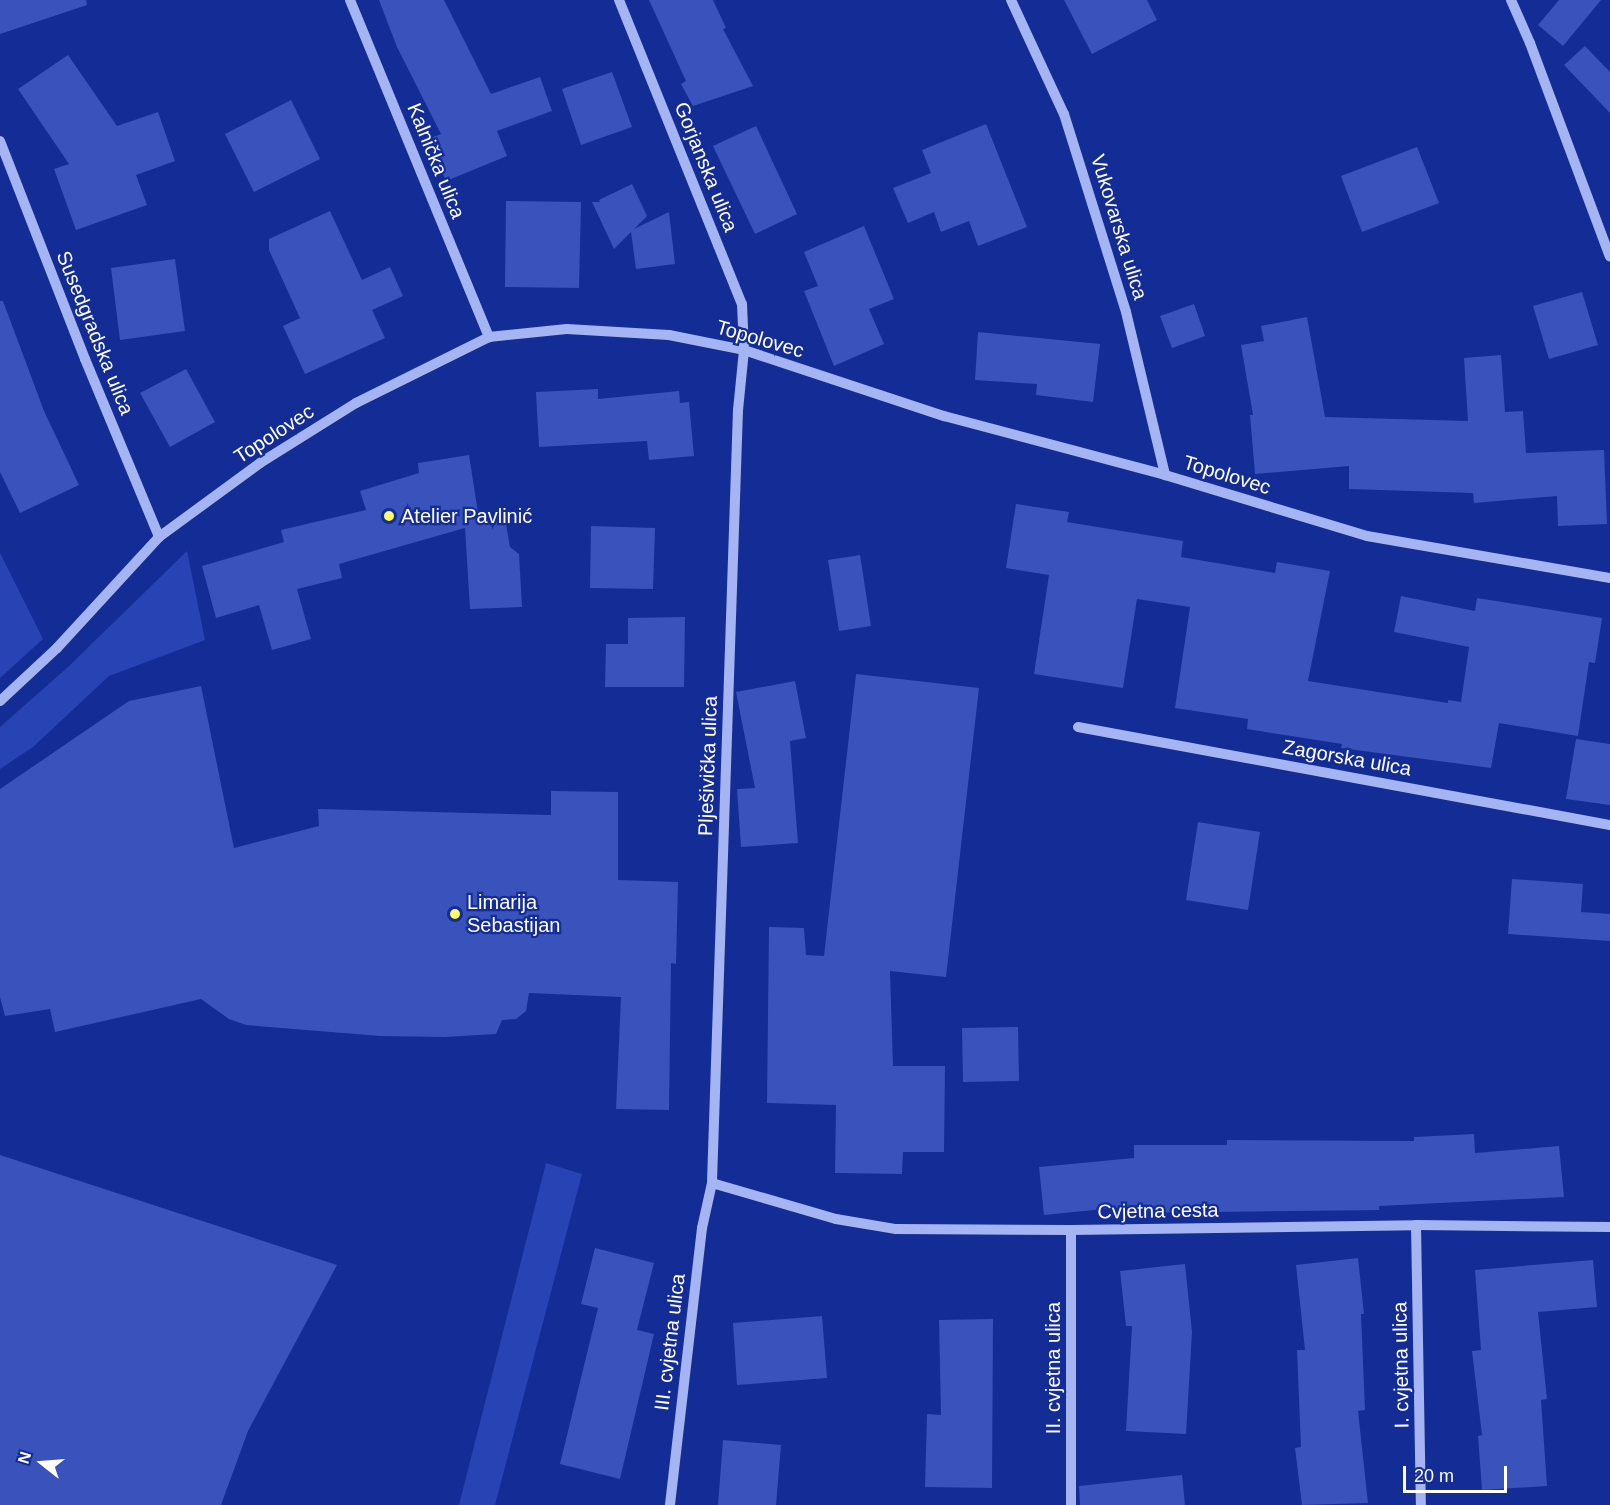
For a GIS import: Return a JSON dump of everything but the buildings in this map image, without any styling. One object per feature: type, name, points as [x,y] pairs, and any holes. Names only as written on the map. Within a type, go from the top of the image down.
[{"type":"street","name":"Kalnička ulica","points":[[350,0],[489,337]]},
{"type":"street","name":"Gorjanska ulica","points":[[619,0],[742,304],[744,350]]},
{"type":"street","name":"Vukovarska ulica","points":[[1011,0],[1064,114],[1126,312],[1165,475]]},
{"type":"street","points":[[1510,0],[1530,43],[1610,257]]},
{"type":"street","name":"Susedgradska ulica","points":[[0,141],[85,359],[159,537]]},
{"type":"street","name":"Topolovec","points":[[0,701],[57,648],[159,537],[260,463],[356,403],[489,337],[567,328],[669,335],[744,350],[944,416],[1165,475],[1366,536],[1610,578]]},
{"type":"street","name":"Plješivička ulica","points":[[712,1183],[738,410],[744,350]]},
{"type":"street","name":"Zagorska ulica","points":[[1078,727],[1610,825]]},
{"type":"street","name":"Cvjetna cesta","points":[[712,1183],[836,1219],[896,1229],[1071,1230],[1416,1225],[1610,1227]]},
{"type":"street","name":"III. cvjetna ulica","points":[[670,1505],[702,1228],[712,1183]]},
{"type":"street","name":"I. cvjetna ulica","points":[[1416,1225],[1421,1505]]},
{"type":"street","name":"II. cvjetna ulica","points":[[1071,1230],[1071,1505]]},
{"type":"shaded area","points":[[187,551],[205,640],[109,676],[33,747],[0,769],[0,727],[68,667]]},
{"type":"shaded area","points":[[0,553],[43,639],[0,678]]},
{"type":"shaded area","points":[[546,1163],[582,1174],[495,1505],[459,1505]]},
{"type":"place","name":"Atelier Pavlinić","points":[[389,516]]},
{"type":"place","name":"Limarija Sebastijan","points":[[455,914]]}]
